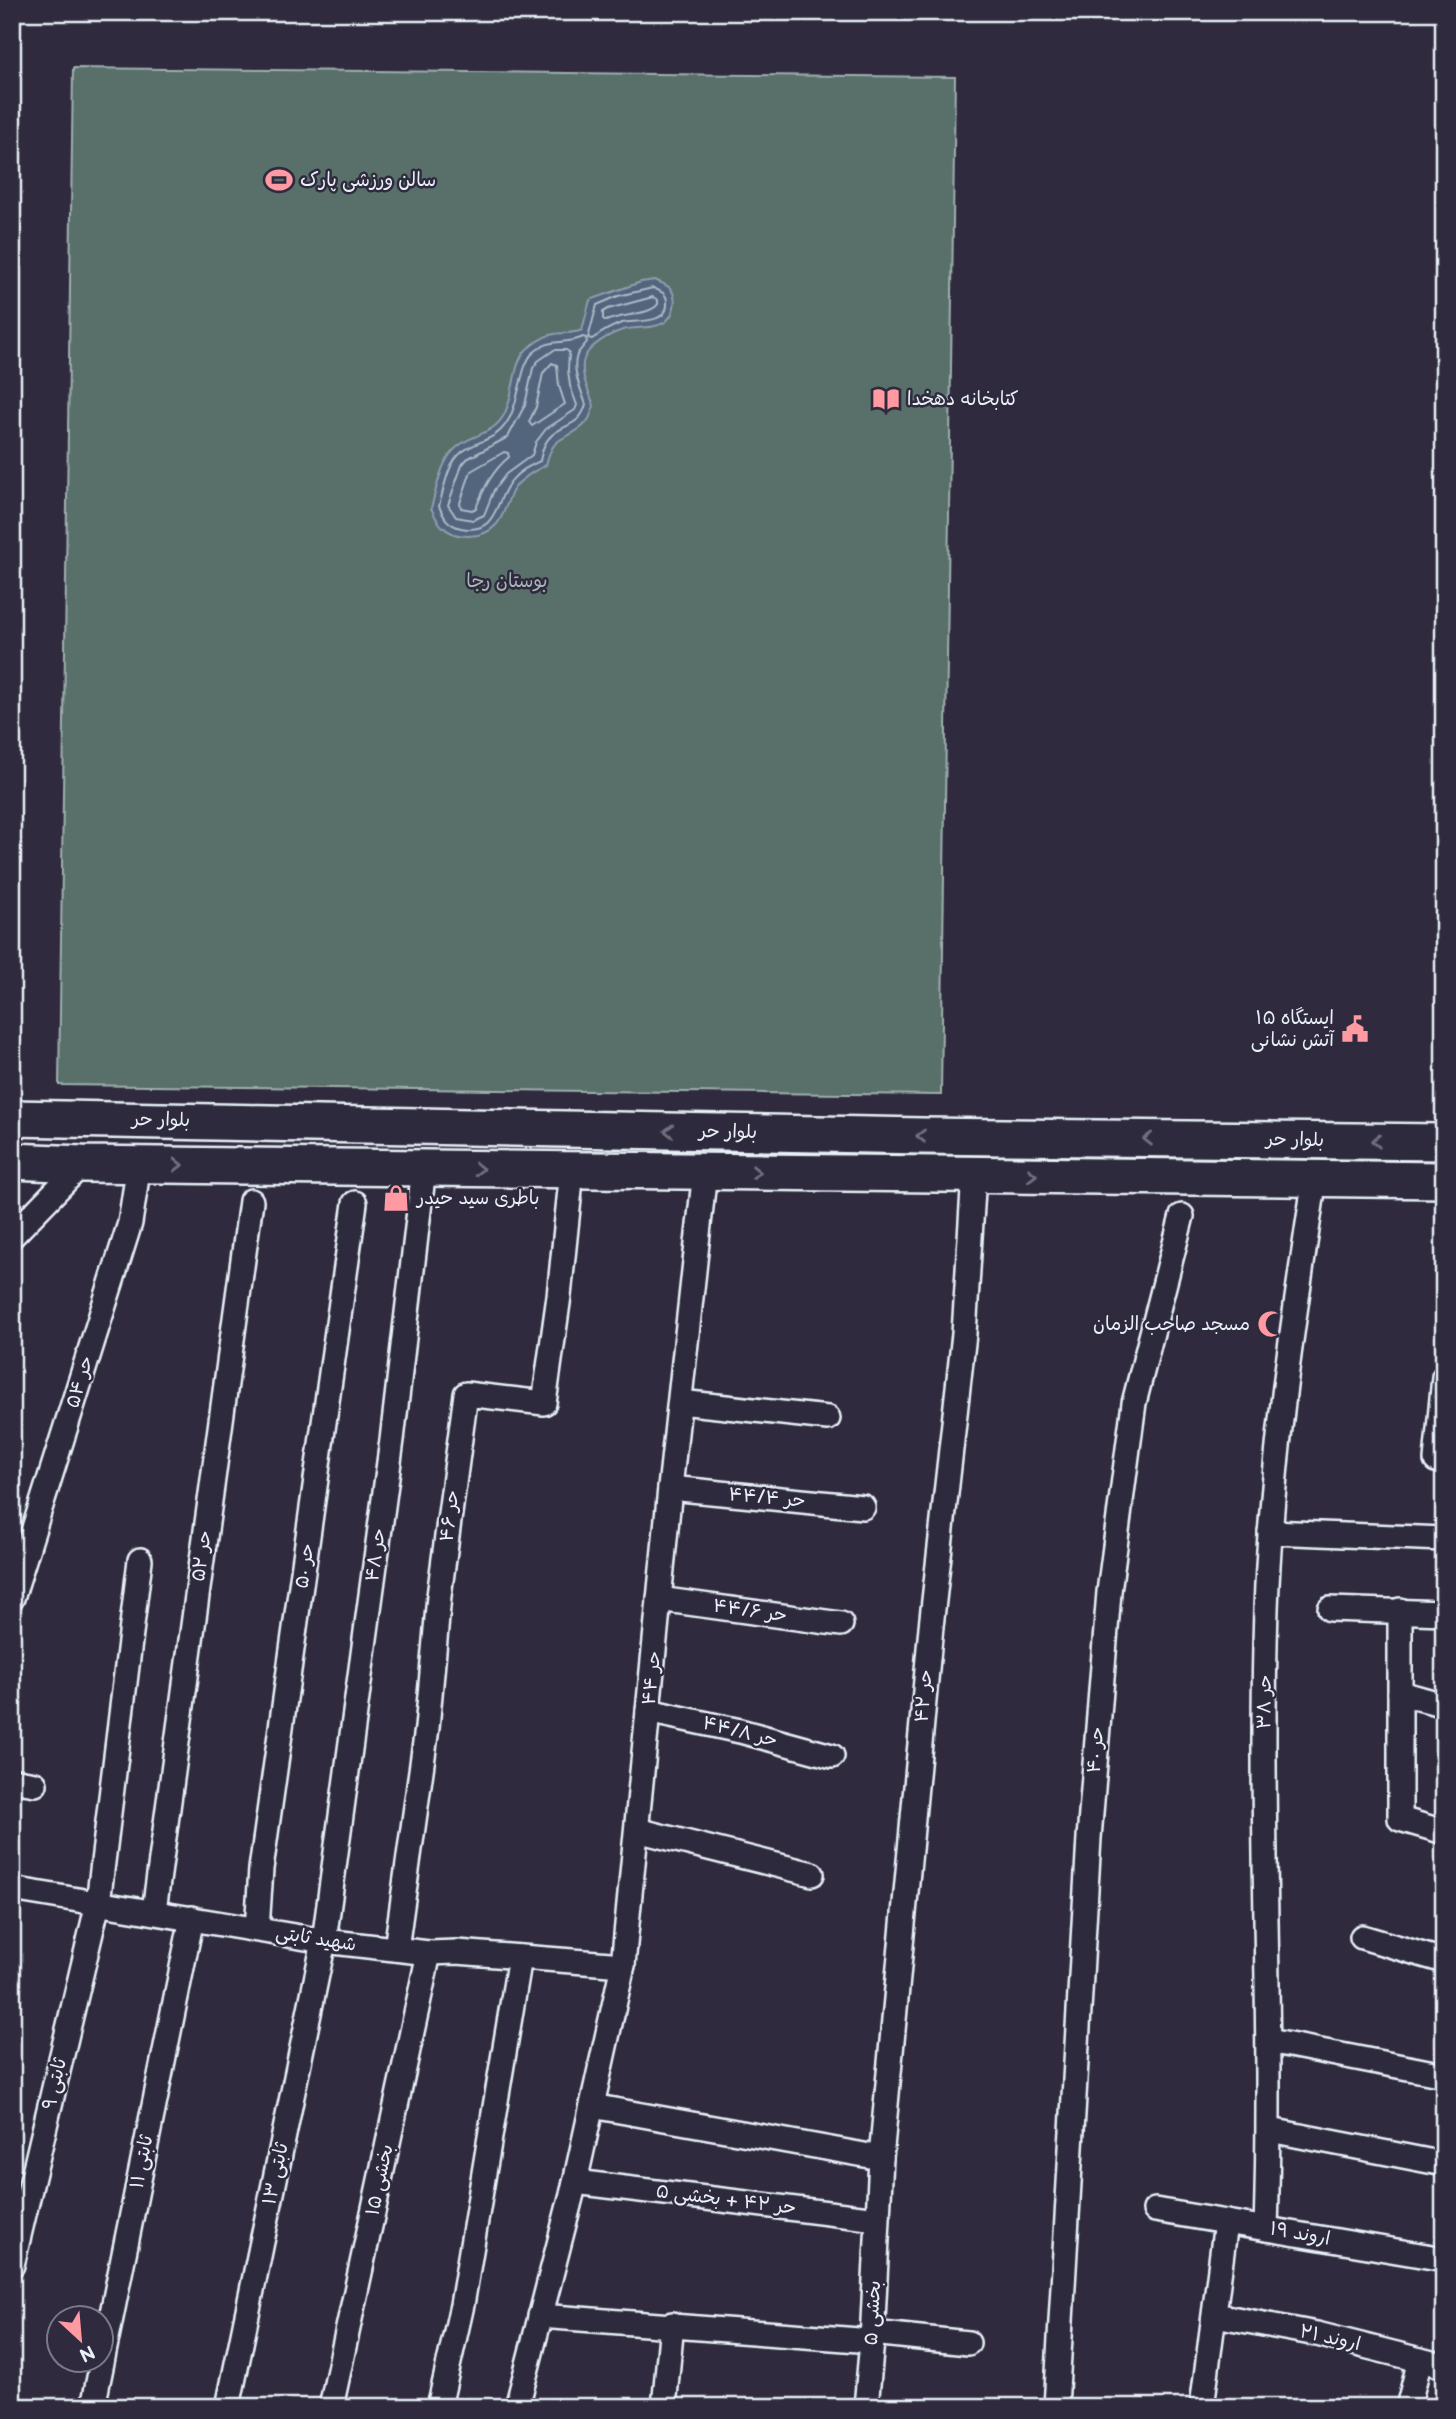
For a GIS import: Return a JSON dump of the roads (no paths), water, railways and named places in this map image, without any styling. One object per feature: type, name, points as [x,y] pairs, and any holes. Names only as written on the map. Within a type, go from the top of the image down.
[{"type":"main road","name":"بلوار حر","points":[[12,1118],[1444,1142]]},
{"type":"main road","name":"بلوار حر","points":[[12,1161],[1444,1180]]},
{"type":"street","points":[[12,1236],[82,1164]]},
{"type":"street","name":"حر ۵۴","points":[[12,1598],[130,1223],[139,1164]]},
{"type":"street","name":"حر ۴۸","points":[[324,1941],[391,1440],[424,1168]]},
{"type":"street","name":"حر ۴۶","points":[[396,1950],[466,1394],[544,1403],[559,1296],[572,1170]]},
{"type":"street","name":"حر ۴۴","points":[[517,2407],[575,2182],[623,1965],[670,1488],[705,1171]]},
{"type":"street","name":"حر ۴۲","points":[[877,2219],[929,1640],[964,1334],[974,1174]]},
{"type":"street","name":"حر ۳۸","points":[[1266,2229],[1270,2130],[1263,1841],[1266,1609],[1270,1532],[1291,1336],[1315,1178]]},
{"type":"street","name":"حر ۵۲","points":[[154,1911],[251,1201]]},
{"type":"street","name":"حر ۵۰","points":[[257,1929],[261,1869],[355,1203]]},
{"type":"street","name":"حر ۴۰","points":[[1056,2407],[1089,1838],[1109,1592],[1134,1403],[1182,1216]]},
{"type":"street","points":[[1436,1460],[1444,1377]]},
{"type":"street","points":[[680,1402],[828,1418]]},
{"type":"street","name":"حر ۴۴/۴","points":[[670,1488],[863,1507]]},
{"type":"street","points":[[1270,1532],[1444,1539]]},
{"type":"street","name":"ثابتی ۹","points":[[12,2265],[22,2176],[98,1903],[140,1560]]},
{"type":"street","name":"حر ۴۴/۶","points":[[659,1599],[841,1624]]},
{"type":"street","points":[[1330,1609],[1444,1613]]},
{"type":"street","points":[[1400,1610],[1400,1819],[1444,1832]]},
{"type":"street","points":[[1400,1693],[1444,1705]]},
{"type":"street","name":"حر ۴۴/۸","points":[[648,1711],[740,1731],[832,1756]]},
{"type":"street","points":[[637,1830],[812,1874]]},
{"type":"street","name":"شهید ثابتی","points":[[12,1889],[324,1941],[396,1950],[623,1965]]},
{"type":"street","name":"ثابتی ۱۱","points":[[93,2407],[192,1918]]},
{"type":"street","points":[[1362,1937],[1444,1961]]},
{"type":"street","name":"ثابتی ۱۳","points":[[228,2407],[324,1941]]},
{"type":"street","name":"بخشی ۱۵","points":[[331,2407],[429,1953]]},
{"type":"street","points":[[439,2407],[462,2305],[520,1957]]},
{"type":"street","points":[[1269,2041],[1444,2076]]},
{"type":"street","points":[[592,2106],[881,2158]]},
{"type":"street","points":[[1270,2130],[1444,2164]]},
{"type":"street","name":"حر ۴۲ + بخشی ۵","points":[[575,2182],[877,2219]]},
{"type":"street","name":"اروند ۱۹","points":[[1155,2210],[1444,2259]]},
{"type":"street","name":"بخشی ۵","points":[[866,2407],[877,2219]]},
{"type":"street","points":[[1202,2407],[1226,2222]]},
{"type":"street","name":"اروند ۲۱","points":[[1215,2315],[1317,2334],[1444,2366]]},
{"type":"street","points":[[540,2316],[968,2343]]},
{"type":"street","points":[[664,2407],[672,2324]]},
{"type":"street","points":[[1408,2407],[1420,2360]]},
{"type":"water","points":[[655,280],[670,288],[674,296],[673,311],[668,319],[655,326],[618,332],[600,341],[586,354],[583,371],[594,406],[587,422],[553,446],[546,465],[518,483],[499,521],[490,530],[477,535],[461,536],[442,526],[431,508],[446,460],[462,443],[488,431],[499,422],[508,407],[519,362],[527,349],[550,335],[582,330],[590,300],[641,282]]},
{"type":"place","name":"سالن ورزشی پارک","points":[[279,180]]},
{"type":"place","name":"کتابخانه دهخدا","points":[[886,399]]},
{"type":"place","name":"ایستگاه ۱۵ آتش نشانی","points":[[1355,1029]]},
{"type":"place","name":"باطری سید حیدر","points":[[396,1198]]},
{"type":"place","name":"مسجد صاحب الزمان","points":[[1271,1324]]},
{"type":"park label","name":"بوستان رجا","points":[[507,581]]}]
